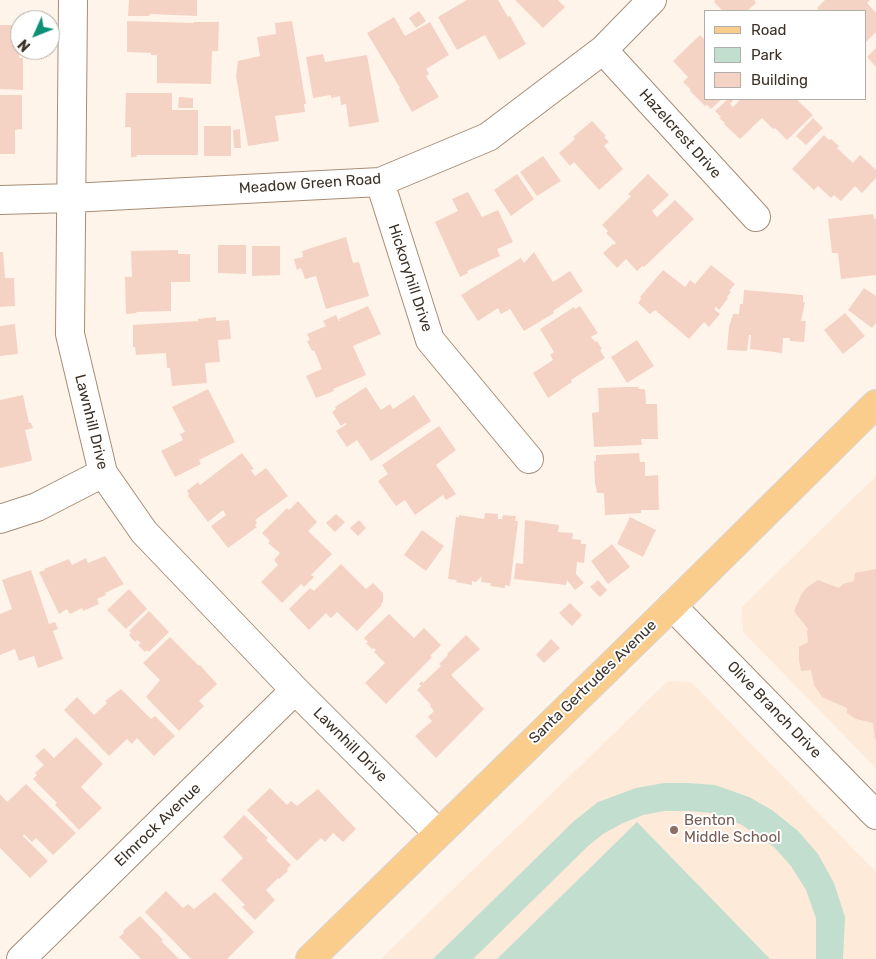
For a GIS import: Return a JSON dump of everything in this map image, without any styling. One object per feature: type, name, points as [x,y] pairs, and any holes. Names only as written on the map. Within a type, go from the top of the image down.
[{"type":"main road","name":"Santa Gertrudes Avenue","points":[[310,959],[876,404]]},
{"type":"street","name":"Lawnhill Drive","points":[[73,0],[70,334],[103,473],[144,532],[295,690],[438,832]]},
{"type":"street","name":"Meadow Green Road","points":[[0,200],[380,182],[488,137],[603,50],[652,0]]},
{"type":"street","name":"Hazelcrest Drive","points":[[603,50],[756,217]]},
{"type":"street","name":"Hickoryhill Drive","points":[[380,182],[430,340],[529,459]]},
{"type":"street","points":[[0,518],[37,506],[103,473]]},
{"type":"street","name":"Olive Branch Drive","points":[[672,606],[876,815]]},
{"type":"street","name":"Elmrock Avenue","points":[[21,959],[295,690]]},
{"type":"shaded area","points":[[876,476],[876,768],[743,632],[742,607]]},
{"type":"shaded area","name":"Benton Middle School","points":[[668,681],[691,682],[876,872],[876,959],[381,959]]},
{"type":"green space","points":[[664,783],[715,785],[749,797],[772,810],[798,831],[818,854],[834,883],[845,917],[843,959],[816,959],[816,918],[806,890],[791,866],[774,847],[742,825],[712,813],[664,811],[643,815],[603,834],[588,846],[473,959],[433,959],[574,821],[598,802],[636,788]]},
{"type":"green space","points":[[637,822],[770,959],[497,959]]},
{"type":"building","points":[[129,0],[197,0],[197,16],[150,14],[149,16],[128,16]]},
{"type":"building","points":[[467,0],[498,0],[508,17],[510,16],[526,44],[499,60],[485,35],[457,50],[438,17]]},
{"type":"building","points":[[515,0],[558,0],[565,7],[543,28]]},
{"type":"building","points":[[715,0],[754,0],[756,3],[748,10],[722,10],[714,2]]},
{"type":"building","points":[[825,0],[870,0],[867,3],[876,13],[876,32],[866,42],[866,10],[819,10],[817,8]]},
{"type":"building","points":[[419,11],[426,21],[416,28],[409,18]]},
{"type":"building","points":[[394,17],[405,36],[430,22],[449,55],[426,69],[429,74],[426,76],[439,97],[412,112],[367,33]]},
{"type":"building","points":[[127,21],[219,22],[218,51],[212,51],[211,84],[157,83],[157,55],[127,52]]},
{"type":"building","points":[[292,21],[306,104],[304,104],[305,112],[275,116],[279,141],[248,146],[236,76],[238,61],[260,56],[257,37],[276,34],[275,23]]},
{"type":"building","points":[[0,25],[10,25],[10,60],[23,60],[23,90],[0,89]]},
{"type":"building","points":[[700,35],[704,39],[704,100],[721,100],[711,109],[707,105],[705,106],[683,82],[688,77],[673,61]]},
{"type":"building","points":[[876,48],[876,67],[867,57]]},
{"type":"building","points":[[323,54],[325,62],[367,55],[379,122],[349,127],[346,104],[341,105],[340,96],[331,98],[331,95],[313,98],[306,57]]},
{"type":"building","points":[[126,93],[172,93],[172,110],[198,110],[198,155],[136,155],[137,157],[131,157],[131,127],[125,127]]},
{"type":"building","points":[[0,95],[22,95],[22,129],[15,130],[15,154],[0,154]]},
{"type":"building","points":[[179,97],[193,98],[193,108],[178,108]]},
{"type":"building","points":[[727,100],[733,100],[730,104],[733,107],[740,100],[797,100],[813,115],[787,140],[762,118],[740,139],[724,124],[719,118],[721,117],[715,111]]},
{"type":"building","points":[[813,118],[823,128],[806,145],[796,136]]},
{"type":"building","points":[[592,121],[606,136],[604,137],[609,142],[604,146],[623,169],[599,190],[574,162],[570,166],[559,153],[575,139],[573,137]]},
{"type":"building","points":[[204,126],[231,126],[231,156],[204,156]]},
{"type":"building","points":[[240,129],[241,148],[234,148],[233,130]]},
{"type":"building","points":[[824,135],[839,146],[837,148],[853,163],[860,155],[876,170],[876,178],[862,193],[855,186],[841,201],[834,195],[831,198],[818,186],[814,190],[792,169]]},
{"type":"building","points":[[543,156],[561,181],[537,196],[520,172]]},
{"type":"building","points":[[517,174],[534,199],[511,216],[494,190]]},
{"type":"building","points":[[648,174],[669,195],[652,211],[657,217],[675,200],[694,219],[644,267],[642,266],[637,271],[626,259],[617,268],[603,253],[616,243],[606,233],[608,231],[602,225],[631,196],[628,194]]},
{"type":"building","points":[[468,192],[482,217],[498,210],[513,242],[497,249],[500,256],[467,271],[468,273],[460,277],[435,222],[458,211],[452,199]]},
{"type":"building","points":[[873,214],[874,219],[876,219],[876,275],[841,279],[838,253],[832,253],[828,219]]},
{"type":"building","points":[[346,237],[353,263],[359,262],[369,296],[326,309],[316,276],[305,279],[301,268],[297,270],[294,259],[303,257],[302,251]]},
{"type":"building","points":[[218,245],[246,245],[246,274],[218,273]]},
{"type":"building","points":[[252,246],[280,246],[280,275],[252,276]]},
{"type":"building","points":[[178,250],[178,254],[190,254],[190,282],[171,282],[171,311],[126,314],[125,277],[132,277],[131,251]]},
{"type":"building","points":[[0,252],[3,252],[5,278],[14,278],[15,306],[0,307]]},
{"type":"building","points":[[534,252],[553,282],[570,271],[583,291],[553,311],[554,313],[524,331],[510,309],[501,314],[498,308],[478,321],[461,295],[521,258],[524,263]]},
{"type":"building","points":[[711,265],[735,284],[719,310],[716,307],[714,309],[720,314],[709,327],[704,322],[689,339],[655,310],[650,314],[638,303],[641,299],[640,297],[663,270],[685,287],[690,280],[695,284]]},
{"type":"building","points":[[864,288],[876,296],[876,323],[872,328],[848,310]]},
{"type":"building","points":[[744,290],[803,295],[803,302],[805,302],[801,321],[806,321],[804,342],[790,341],[790,338],[783,338],[782,353],[750,349],[751,335],[749,335],[747,351],[727,350],[729,327],[733,314],[739,314],[740,304],[743,304]]},
{"type":"building","points":[[368,306],[381,334],[353,346],[366,375],[316,398],[306,376],[322,369],[314,350],[312,351],[307,341],[310,340],[307,334],[326,326],[323,321],[336,315],[340,321],[339,319]]},
{"type":"building","points":[[580,306],[598,333],[591,337],[595,342],[597,341],[605,358],[571,380],[572,382],[548,398],[533,373],[553,360],[550,355],[554,352],[540,329],[574,307],[575,309]]},
{"type":"building","points":[[845,313],[865,336],[843,354],[824,330]]},
{"type":"building","points":[[216,317],[216,321],[229,320],[231,339],[218,340],[220,362],[205,363],[207,383],[172,386],[170,368],[167,368],[166,353],[136,355],[135,347],[133,347],[133,325],[198,321],[198,319]]},
{"type":"building","points":[[15,324],[18,354],[0,356],[0,326]]},
{"type":"building","points":[[637,340],[654,366],[627,383],[611,357]]},
{"type":"building","points":[[366,387],[381,410],[390,404],[393,409],[414,395],[431,421],[371,461],[357,440],[347,447],[336,431],[347,424],[345,423],[341,426],[332,412],[336,409],[335,407]]},
{"type":"building","points":[[638,387],[639,389],[645,389],[646,404],[657,404],[658,439],[641,439],[642,445],[594,447],[592,413],[599,412],[598,388]]},
{"type":"building","points":[[208,389],[235,442],[199,460],[201,464],[175,477],[161,451],[183,440],[180,434],[185,432],[172,407]]},
{"type":"building","points":[[23,395],[29,423],[31,423],[33,428],[25,430],[32,459],[31,461],[0,468],[0,400]]},
{"type":"building","points":[[439,426],[456,450],[436,465],[456,494],[446,500],[443,495],[415,515],[405,500],[396,506],[378,481],[388,474],[382,465]]},
{"type":"building","points":[[242,453],[254,469],[251,470],[255,476],[266,468],[288,496],[255,520],[257,527],[228,548],[211,526],[226,515],[223,510],[208,522],[188,496],[187,491],[198,482],[200,485]]},
{"type":"building","points":[[639,453],[640,462],[645,462],[645,476],[658,475],[659,510],[641,510],[641,513],[605,515],[604,493],[597,493],[595,483],[594,461],[596,461],[596,455]]},
{"type":"building","points":[[298,501],[317,522],[308,531],[332,554],[311,575],[314,577],[304,587],[301,584],[282,603],[261,582],[278,565],[274,560],[280,553],[268,543],[270,541],[262,533],[287,508],[289,510]]},
{"type":"building","points":[[485,513],[498,514],[498,519],[502,519],[503,515],[516,516],[515,521],[518,521],[510,586],[505,585],[505,588],[490,586],[491,583],[481,582],[482,576],[476,582],[472,581],[472,585],[448,579],[456,517],[459,517],[459,515],[484,519]]},
{"type":"building","points":[[336,514],[345,522],[335,532],[326,523]]},
{"type":"building","points":[[630,517],[656,530],[643,557],[617,544]]},
{"type":"building","points":[[359,520],[366,528],[358,536],[350,528]]},
{"type":"building","points":[[525,520],[559,525],[558,532],[573,533],[572,539],[581,540],[581,544],[586,544],[584,563],[577,562],[576,574],[584,583],[575,590],[567,580],[566,585],[514,579],[516,563],[523,564]]},
{"type":"building","points":[[422,530],[444,546],[426,571],[404,555]]},
{"type":"building","points":[[612,544],[630,567],[608,584],[591,561]]},
{"type":"building","points":[[105,556],[124,584],[97,599],[99,604],[83,611],[82,608],[70,614],[67,609],[59,614],[39,572],[69,559],[72,565],[86,558],[88,563]]},
{"type":"building","points":[[341,564],[366,589],[373,583],[383,593],[382,605],[357,631],[337,612],[331,618],[326,613],[309,630],[289,609],[310,588],[314,591]]},
{"type":"building","points":[[876,569],[875,740],[873,723],[856,719],[847,713],[847,708],[822,697],[814,685],[811,670],[801,671],[799,647],[808,642],[808,629],[794,611],[806,588],[818,580],[839,588],[843,584],[854,581],[855,573]]},
{"type":"building","points":[[31,570],[49,624],[55,622],[58,629],[53,631],[63,659],[38,668],[34,656],[19,661],[15,649],[0,655],[0,614],[12,609],[2,580]]},
{"type":"building","points":[[598,580],[607,590],[600,597],[590,587]]},
{"type":"building","points":[[129,589],[147,609],[126,629],[107,610]]},
{"type":"building","points":[[570,603],[582,615],[572,626],[559,613]]},
{"type":"building","points":[[149,611],[169,632],[149,652],[147,650],[145,652],[138,645],[141,643],[137,640],[135,642],[129,635],[131,633],[129,631]]},
{"type":"building","points":[[389,614],[414,638],[424,628],[441,645],[430,656],[432,657],[386,704],[365,683],[385,663],[374,652],[376,650],[366,643],[368,642],[364,638]]},
{"type":"building","points":[[466,635],[480,649],[451,675],[484,709],[436,758],[415,736],[432,721],[428,717],[434,711],[417,690],[421,686],[419,684],[422,681],[423,683],[441,666],[439,664],[447,654]]},
{"type":"building","points":[[170,637],[217,684],[199,701],[204,706],[179,731],[146,697],[160,680],[143,663]]},
{"type":"building","points":[[551,639],[560,648],[544,663],[536,655]]},
{"type":"building","points":[[121,689],[151,719],[155,716],[175,736],[154,756],[137,738],[132,744],[127,739],[109,756],[64,710],[77,697],[94,715],[107,703],[105,701]]},
{"type":"building","points":[[76,737],[103,764],[81,787],[102,808],[79,830],[55,805],[57,803],[33,779],[37,775],[35,773],[44,765],[35,756],[44,748],[54,758]]},
{"type":"building","points":[[26,784],[76,833],[53,855],[36,838],[32,842],[24,834],[23,836],[48,861],[30,878],[0,848],[0,794],[7,802]]},
{"type":"building","points":[[270,788],[287,805],[291,801],[297,806],[318,789],[356,829],[343,842],[333,833],[325,842],[321,838],[297,861],[247,810]]},
{"type":"building","points":[[244,815],[268,838],[266,840],[291,865],[287,869],[288,871],[266,890],[275,900],[255,920],[242,907],[245,905],[221,880],[243,858],[223,837]]},
{"type":"building","points":[[166,891],[183,908],[188,904],[194,909],[215,892],[254,932],[227,959],[191,959],[145,912]]},
{"type":"building","points":[[140,916],[179,959],[141,959],[119,937]]},
{"type":"place","name":"Benton Middle School","points":[[674,830]]}]
